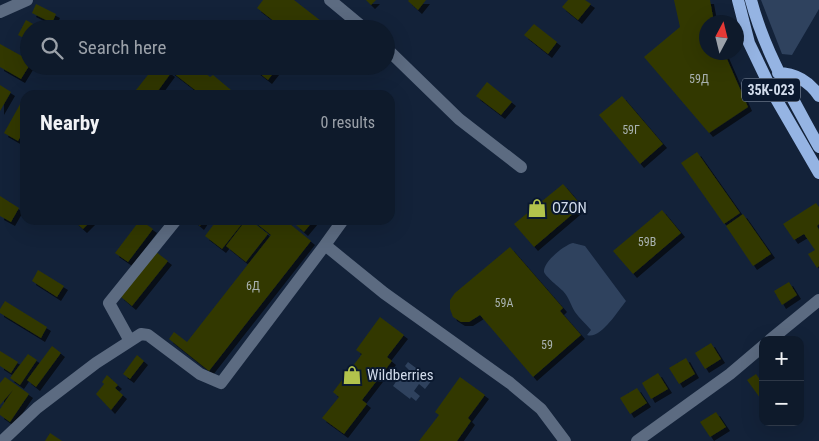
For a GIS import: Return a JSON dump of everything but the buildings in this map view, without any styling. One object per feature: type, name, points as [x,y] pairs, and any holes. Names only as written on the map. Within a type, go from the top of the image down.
[{"type":"main road","name":"35К-023","points":[[738,0],[749,43],[775,97],[817,165]]},
{"type":"main road","name":"35К-023","points":[[751,0],[778,73],[819,147]]},
{"type":"main road","points":[[778,73],[788,73],[799,78],[808,84],[819,96]]},
{"type":"street","points":[[0,12],[27,0]]},
{"type":"street","points":[[330,0],[354,20]]},
{"type":"street","points":[[395,57],[459,118],[521,167]]},
{"type":"street","points":[[130,341],[109,303],[172,225]]},
{"type":"street","points":[[2,441],[37,408],[96,363],[140,334],[148,335],[200,374],[221,384],[340,225]]},
{"type":"street","points":[[326,245],[384,294],[510,383],[540,409],[566,441]]},
{"type":"street","points":[[775,336],[819,300]]},
{"type":"street","points":[[636,441],[730,374],[759,349]]},
{"type":"shaded area","points":[[761,0],[819,0],[819,9],[792,55],[782,54]]},
{"type":"shaded area","points":[[573,243],[585,246],[626,301],[603,329],[592,335],[587,335],[591,330],[575,312],[565,293],[544,272],[547,264],[555,255]]},
{"type":"shaded area","points":[[408,362],[432,380],[425,389],[419,384],[414,391],[420,396],[416,401],[411,397],[410,399],[393,386],[402,373],[407,377],[411,372],[405,366]]},
{"type":"place","name":"OZON","points":[[537,208]]},
{"type":"place","name":"Wildberries","points":[[352,375]]}]
